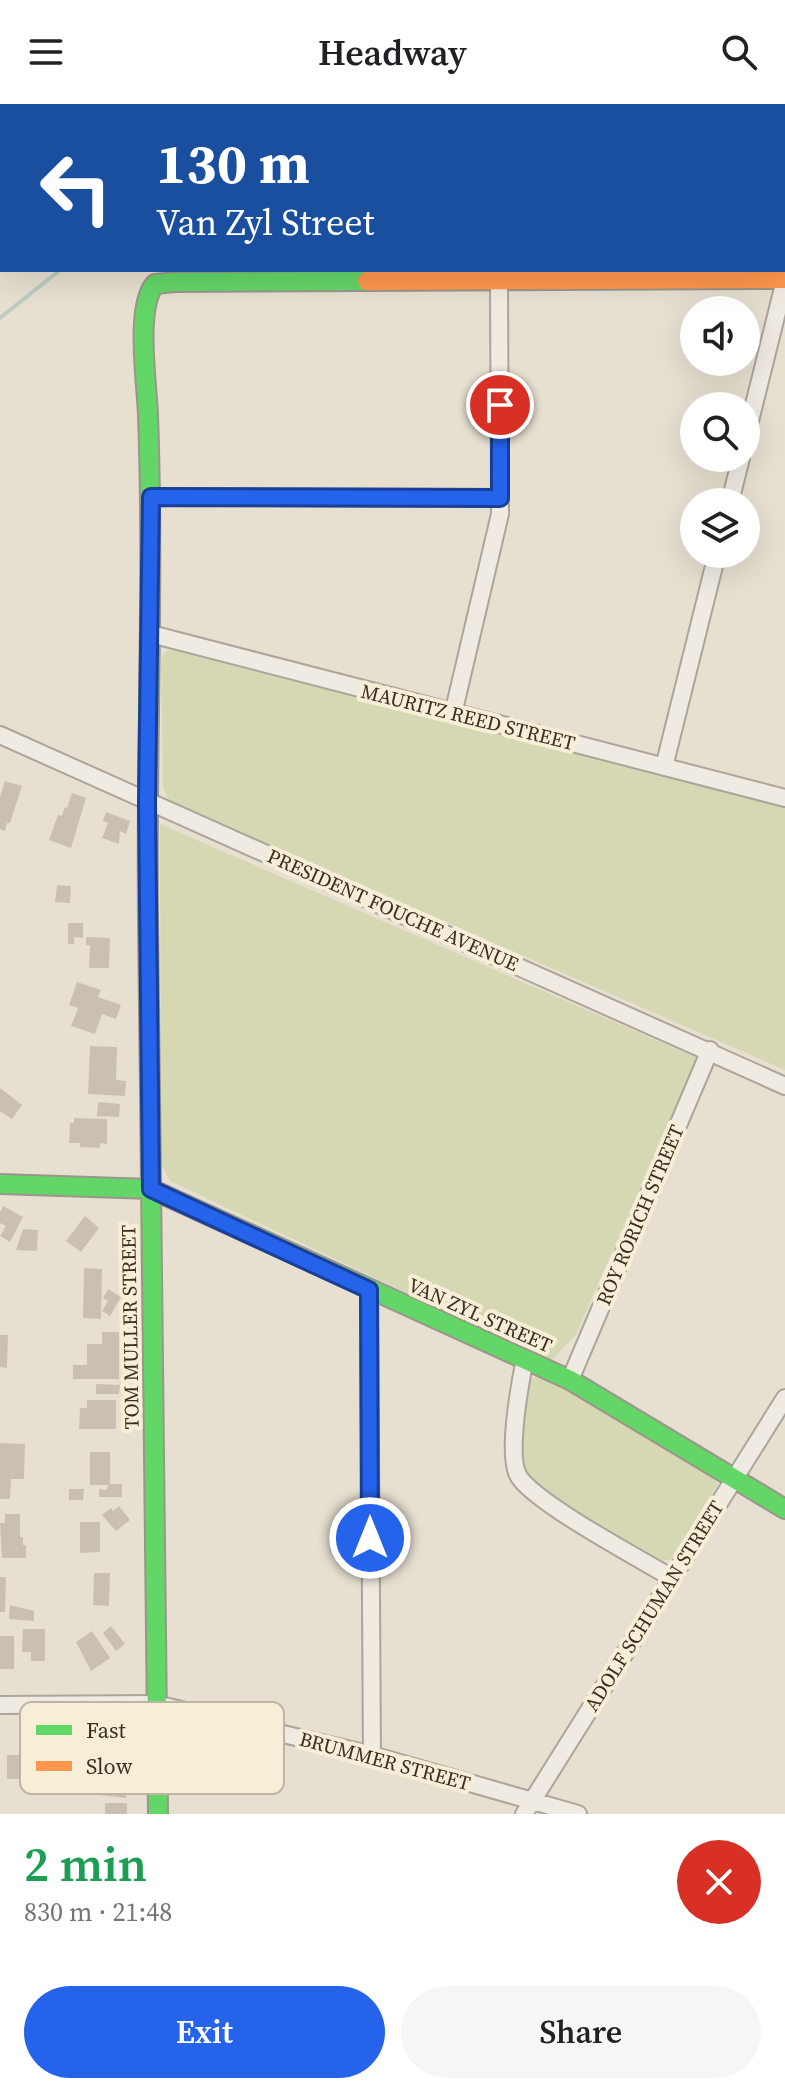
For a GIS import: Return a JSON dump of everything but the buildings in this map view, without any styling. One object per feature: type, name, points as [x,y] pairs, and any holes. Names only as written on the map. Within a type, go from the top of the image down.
[{"type":"street","points":[[453,714],[497,531],[500,498],[499,282],[785,280],[757,392]]},
{"type":"street","name":"TOM MULLER STREET","points":[[156,1702],[147,801],[151,634],[146,311],[149,291],[160,283],[499,282]]},
{"type":"street","points":[[151,497],[500,498]]},
{"type":"street","points":[[664,767],[714,568]]},
{"type":"street","name":"MAURITZ REED STREET","points":[[151,634],[785,798]]},
{"type":"street","name":"PRESIDENT FOUCHE AVENUE","points":[[0,735],[785,1086]]},
{"type":"street","name":"ROY RORICH STREET","points":[[570,1380],[710,1050]]},
{"type":"street","name":"VAN ZYL STREET","points":[[0,1184],[151,1189],[570,1380],[785,1509]]},
{"type":"street","points":[[369,1290],[372,1755]]},
{"type":"street","points":[[525,1359],[515,1404],[515,1466],[519,1478],[555,1508],[672,1578]]},
{"type":"street","name":"ADOLF SCHUMAN STREET","points":[[528,1807],[785,1398]]},
{"type":"street","name":"BRUMMER STREET","points":[[0,1705],[20,1705]]},
{"type":"street","name":"BRUMMER STREET","points":[[284,1734],[372,1755],[528,1807],[578,1814]]},
{"type":"street","name":"TOM MULLER STREET","points":[[158,1794],[158,1814]]},
{"type":"green space","points":[[174,648],[785,805],[785,1070],[169,801],[163,787],[161,659],[166,651]]},
{"type":"green space","points":[[160,824],[697,1058],[576,1334],[551,1361],[170,1181],[161,1163]]},
{"type":"green space","points":[[541,1375],[711,1475],[718,1484],[677,1554],[669,1560],[659,1561],[545,1492],[528,1478],[520,1455],[521,1413],[531,1379]]},
{"type":"waterway","points":[[0,318],[58,272]]},
{"type":"traffic: fast","points":[[148,920],[150,541],[144,327],[149,295],[155,284],[175,282],[367,281]]},
{"type":"traffic: fast","points":[[151,1182],[157,1702]]},
{"type":"traffic: fast","points":[[0,1184],[151,1189],[570,1380],[785,1509]]},
{"type":"traffic: fast","points":[[158,1794],[158,1814]]},
{"type":"traffic: slow","points":[[367,281],[785,279]]},
{"type":"traffic: slow","points":[[148,920],[151,1182]]},
{"type":"route","points":[[370,1538],[369,1290],[151,1189],[147,801],[151,497],[500,498],[500,405]]}]
